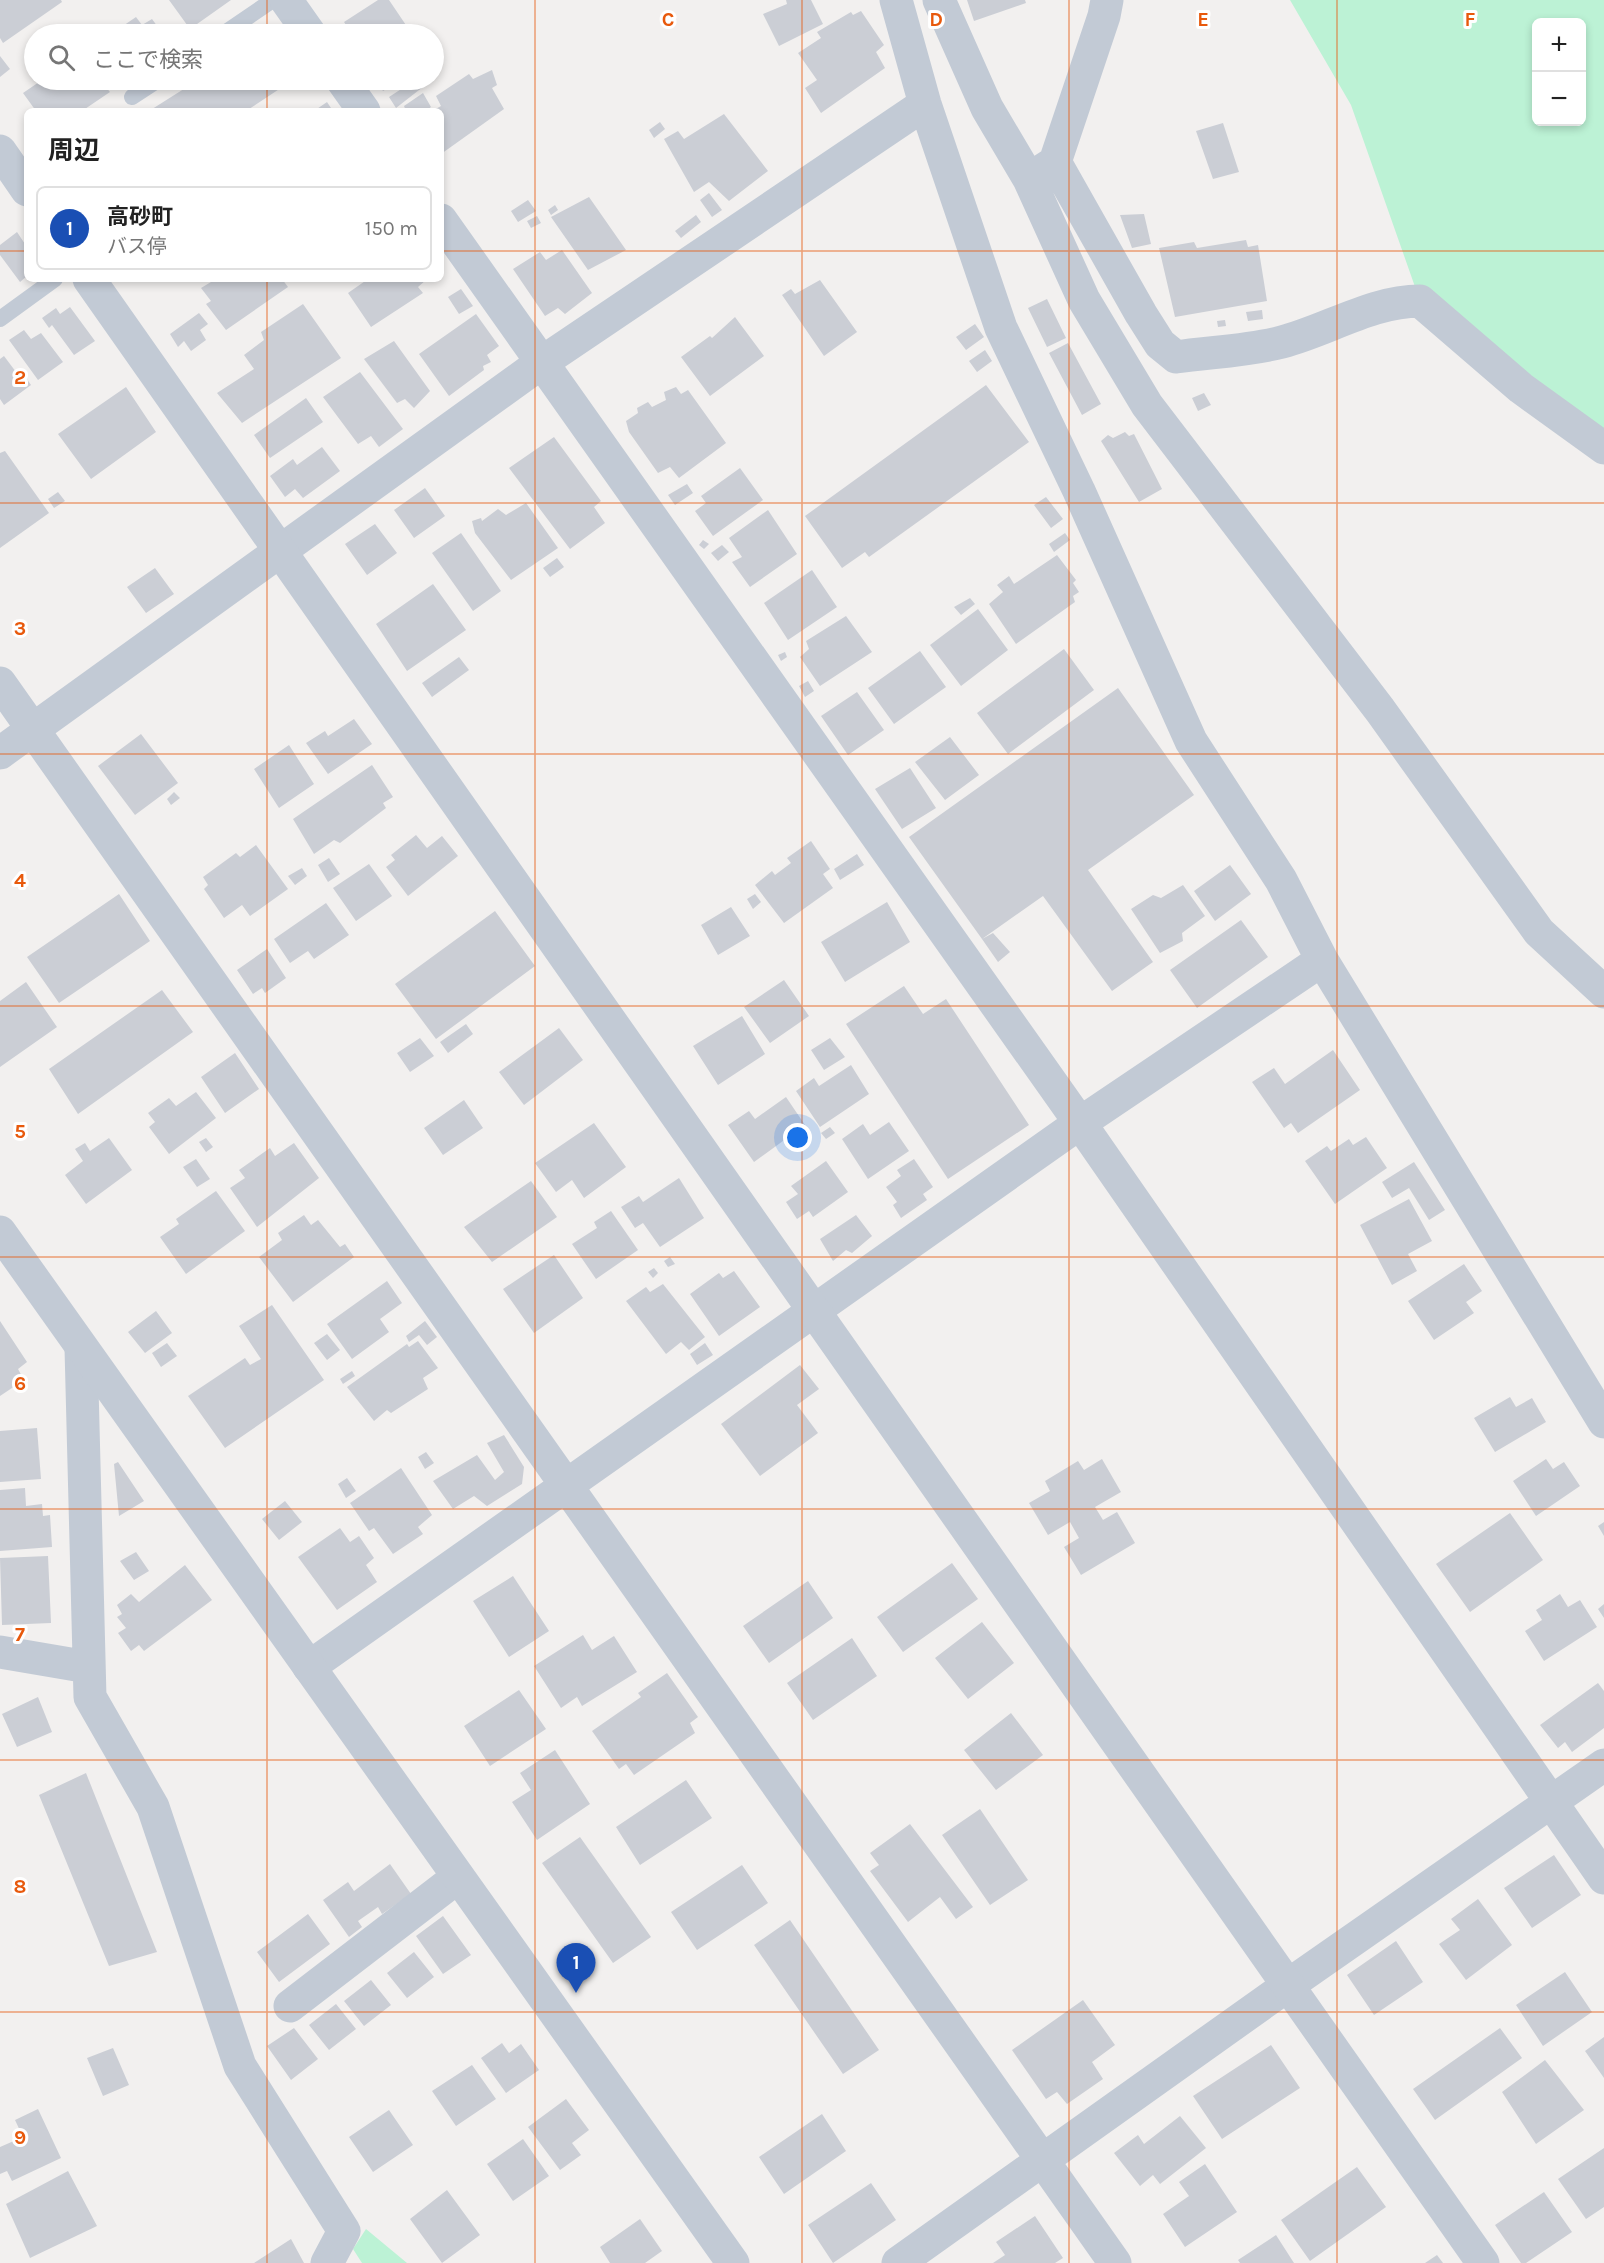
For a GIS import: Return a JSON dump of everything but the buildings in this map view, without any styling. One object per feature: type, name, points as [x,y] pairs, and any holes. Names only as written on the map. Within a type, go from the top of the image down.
[{"type":"street","points":[[286,0],[303,24]]},
{"type":"street","points":[[896,0],[925,104],[1001,328],[1079,491],[1191,741],[1281,880],[1322,960],[1604,1422]]},
{"type":"street","points":[[939,0],[987,108],[1042,171],[1160,344],[1176,357],[1281,343],[1393,304],[1420,301],[1521,388],[1604,448]]},
{"type":"street","points":[[1107,0],[1104,16],[1042,171],[1084,300],[1147,405],[1380,710],[1539,932],[1604,992]]},
{"type":"street","points":[[349,90],[362,108]]},
{"type":"street","points":[[0,753],[541,363],[925,104]]},
{"type":"street","points":[[0,151],[24,186]]},
{"type":"street","points":[[444,224],[1080,1123],[1604,1878]]},
{"type":"street","points":[[91,282],[1483,2263]]},
{"type":"street","points":[[0,683],[1115,2263]]},
{"type":"street","points":[[309,1667],[1080,1123],[1322,960]]},
{"type":"street","points":[[0,1232],[733,2263]]},
{"type":"street","points":[[81,1348],[90,1696],[153,1808],[240,2066],[344,2231],[327,2263]]},
{"type":"street","points":[[0,1652],[88,1667]]},
{"type":"street","points":[[898,2263],[1287,1986],[1604,1765]]},
{"type":"street","points":[[290,2006],[458,1877]]},
{"type":"lane","points":[[238,24],[273,0]]},
{"type":"lane","points":[[132,98],[144,90]]},
{"type":"lane","points":[[0,319],[51,282]]},
{"type":"green space","points":[[1290,0],[1604,0],[1604,447],[1420,301],[1351,105]]},
{"type":"green space","points":[[366,2229],[407,2263],[362,2263],[353,2249]]},
{"type":"place","name":"高砂町","points":[[576,1993]]}]
